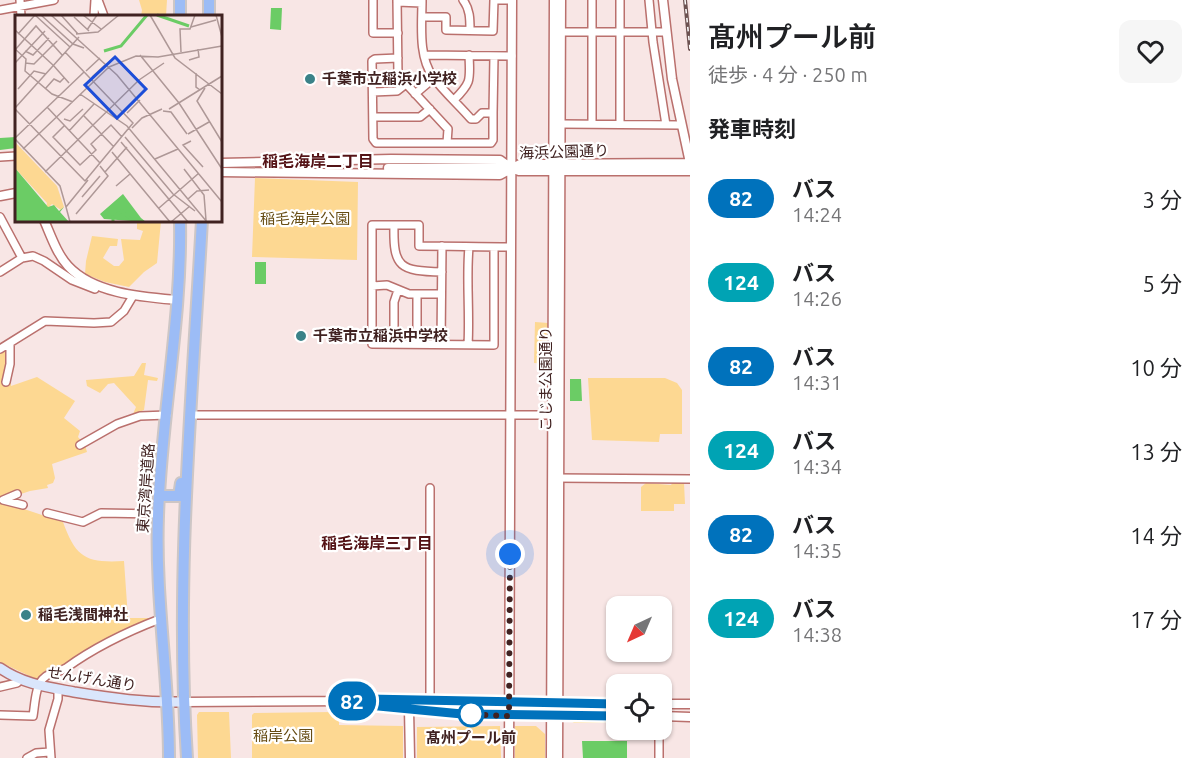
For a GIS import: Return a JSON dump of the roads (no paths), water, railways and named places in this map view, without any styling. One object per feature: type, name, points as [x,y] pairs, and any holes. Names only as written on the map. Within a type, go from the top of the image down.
[{"type":"highway","name":"東京湾岸道路","points":[[172,758],[160,619],[158,514],[178,300],[180,222]]},
{"type":"highway","points":[[187,758],[183,636],[189,447],[202,222]]},
{"type":"highway","points":[[159,496],[176,497],[180,495],[189,447]]},
{"type":"highway","points":[[168,702],[177,696],[177,663],[183,636]]},
{"type":"highway","points":[[172,758],[175,714],[184,702]]},
{"type":"main road","name":"せんげん通り","points":[[0,668],[21,680],[58,690],[134,701],[184,702]]},
{"type":"street","points":[[0,10],[20,3],[54,0]]},
{"type":"street","points":[[94,15],[96,0]]},
{"type":"street","points":[[96,0],[104,15]]},
{"type":"street","points":[[373,0],[373,33],[398,33]]},
{"type":"street","points":[[463,0],[470,16],[470,30]]},
{"type":"street","points":[[422,17],[446,17],[446,30],[494,31],[494,0],[512,0],[509,758]]},
{"type":"street","name":"こじま公園通り","points":[[554,0],[558,32],[561,124],[557,168],[553,416],[556,478]]},
{"type":"street","name":"こじま公園通り","points":[[558,758],[555,716],[557,168],[558,32],[561,0]]},
{"type":"street","points":[[592,0],[592,124]]},
{"type":"street","points":[[620,0],[620,124]]},
{"type":"street","points":[[649,0],[651,32],[666,125]]},
{"type":"street","points":[[663,0],[672,79],[690,163]]},
{"type":"street","points":[[447,143],[448,129],[398,75],[397,1],[422,2],[424,55],[434,78],[471,119],[476,119],[482,113],[493,113]]},
{"type":"street","points":[[558,32],[666,32]]},
{"type":"street","points":[[424,55],[512,56]]},
{"type":"street","points":[[454,100],[468,86],[469,56]]},
{"type":"street","points":[[398,58],[375,58],[372,61],[373,139],[376,143],[491,143],[493,140],[494,56]]},
{"type":"street","points":[[415,94],[434,78]]},
{"type":"street","points":[[373,92],[397,91],[406,84]]},
{"type":"street","points":[[373,117],[420,117],[430,109]]},
{"type":"street","points":[[561,124],[681,125]]},
{"type":"street","points":[[0,157],[15,156]]},
{"type":"street","points":[[222,163],[391,159],[500,160],[511,168]]},
{"type":"street","name":"海浜公園通り","points":[[511,168],[519,171],[690,163]]},
{"type":"street","points":[[222,170],[511,168]]},
{"type":"street","points":[[222,170],[500,175],[511,168]]},
{"type":"street","name":"海浜公園通り","points":[[557,168],[690,171]]},
{"type":"street","points":[[0,196],[15,193]]},
{"type":"street","points":[[0,217],[22,258]]},
{"type":"street","points":[[45,222],[60,254],[69,267],[86,279],[133,296],[178,300]]},
{"type":"street","points":[[494,247],[494,345],[372,344],[372,225],[419,225],[419,246],[511,247]]},
{"type":"street","points":[[394,225],[395,252],[402,265],[414,272],[442,272]]},
{"type":"street","points":[[441,344],[442,246]]},
{"type":"street","points":[[468,345],[469,247]]},
{"type":"street","points":[[0,272],[22,258],[33,256],[45,261],[72,280],[96,289],[103,287]]},
{"type":"street","points":[[372,286],[387,285],[409,294],[441,294]]},
{"type":"street","points":[[394,344],[394,302],[398,290]]},
{"type":"street","points":[[417,294],[417,344]]},
{"type":"street","points":[[0,349],[45,321],[111,322],[124,310],[133,296]]},
{"type":"street","points":[[6,382],[10,364],[10,343]]},
{"type":"street","points":[[80,445],[117,424],[140,416],[167,415]]},
{"type":"street","points":[[191,416],[553,416]]},
{"type":"street","points":[[556,478],[690,479]]},
{"type":"street","points":[[430,488],[430,711]]},
{"type":"street","points":[[1,500],[17,494]]},
{"type":"street","points":[[1,500],[22,505]]},
{"type":"street","points":[[47,513],[83,522],[101,513],[158,514]]},
{"type":"street","points":[[0,715],[33,716],[39,686],[44,677],[66,668],[75,659],[119,635],[160,619]]},
{"type":"street","points":[[0,687],[21,680]]},
{"type":"street","points":[[27,758],[36,753],[50,755],[49,730],[58,699],[58,690]]},
{"type":"street","points":[[184,702],[368,699],[606,704]]},
{"type":"street","points":[[352,701],[409,709],[509,716],[606,716]]},
{"type":"street","points":[[672,704],[690,704]]},
{"type":"street","points":[[409,709],[410,758]]},
{"type":"street","name":"こじま公園通り","points":[[551,758],[555,716]]},
{"type":"street","points":[[672,716],[690,717]]},
{"type":"street","points":[[659,740],[659,758]]},
{"type":"railway","points":[[685,0],[690,49]]},
{"type":"place","name":"千葉市立稲浜小学校","points":[[310,79]]},
{"type":"place","name":"千葉市立稲浜中学校","points":[[301,336]]},
{"type":"place","name":"稲毛浅間神社","points":[[26,615]]},
{"type":"place","name":"髙州プール前","points":[[471,714]]},
{"type":"district","name":"稲毛海岸二丁目","points":[[318,161]]},
{"type":"district","name":"稲毛海岸三丁目","points":[[377,543]]},
{"type":"park label","name":"稲毛海岸公園","points":[[305,219]]},
{"type":"park label","name":"稲岸公園","points":[[283,736]]}]
